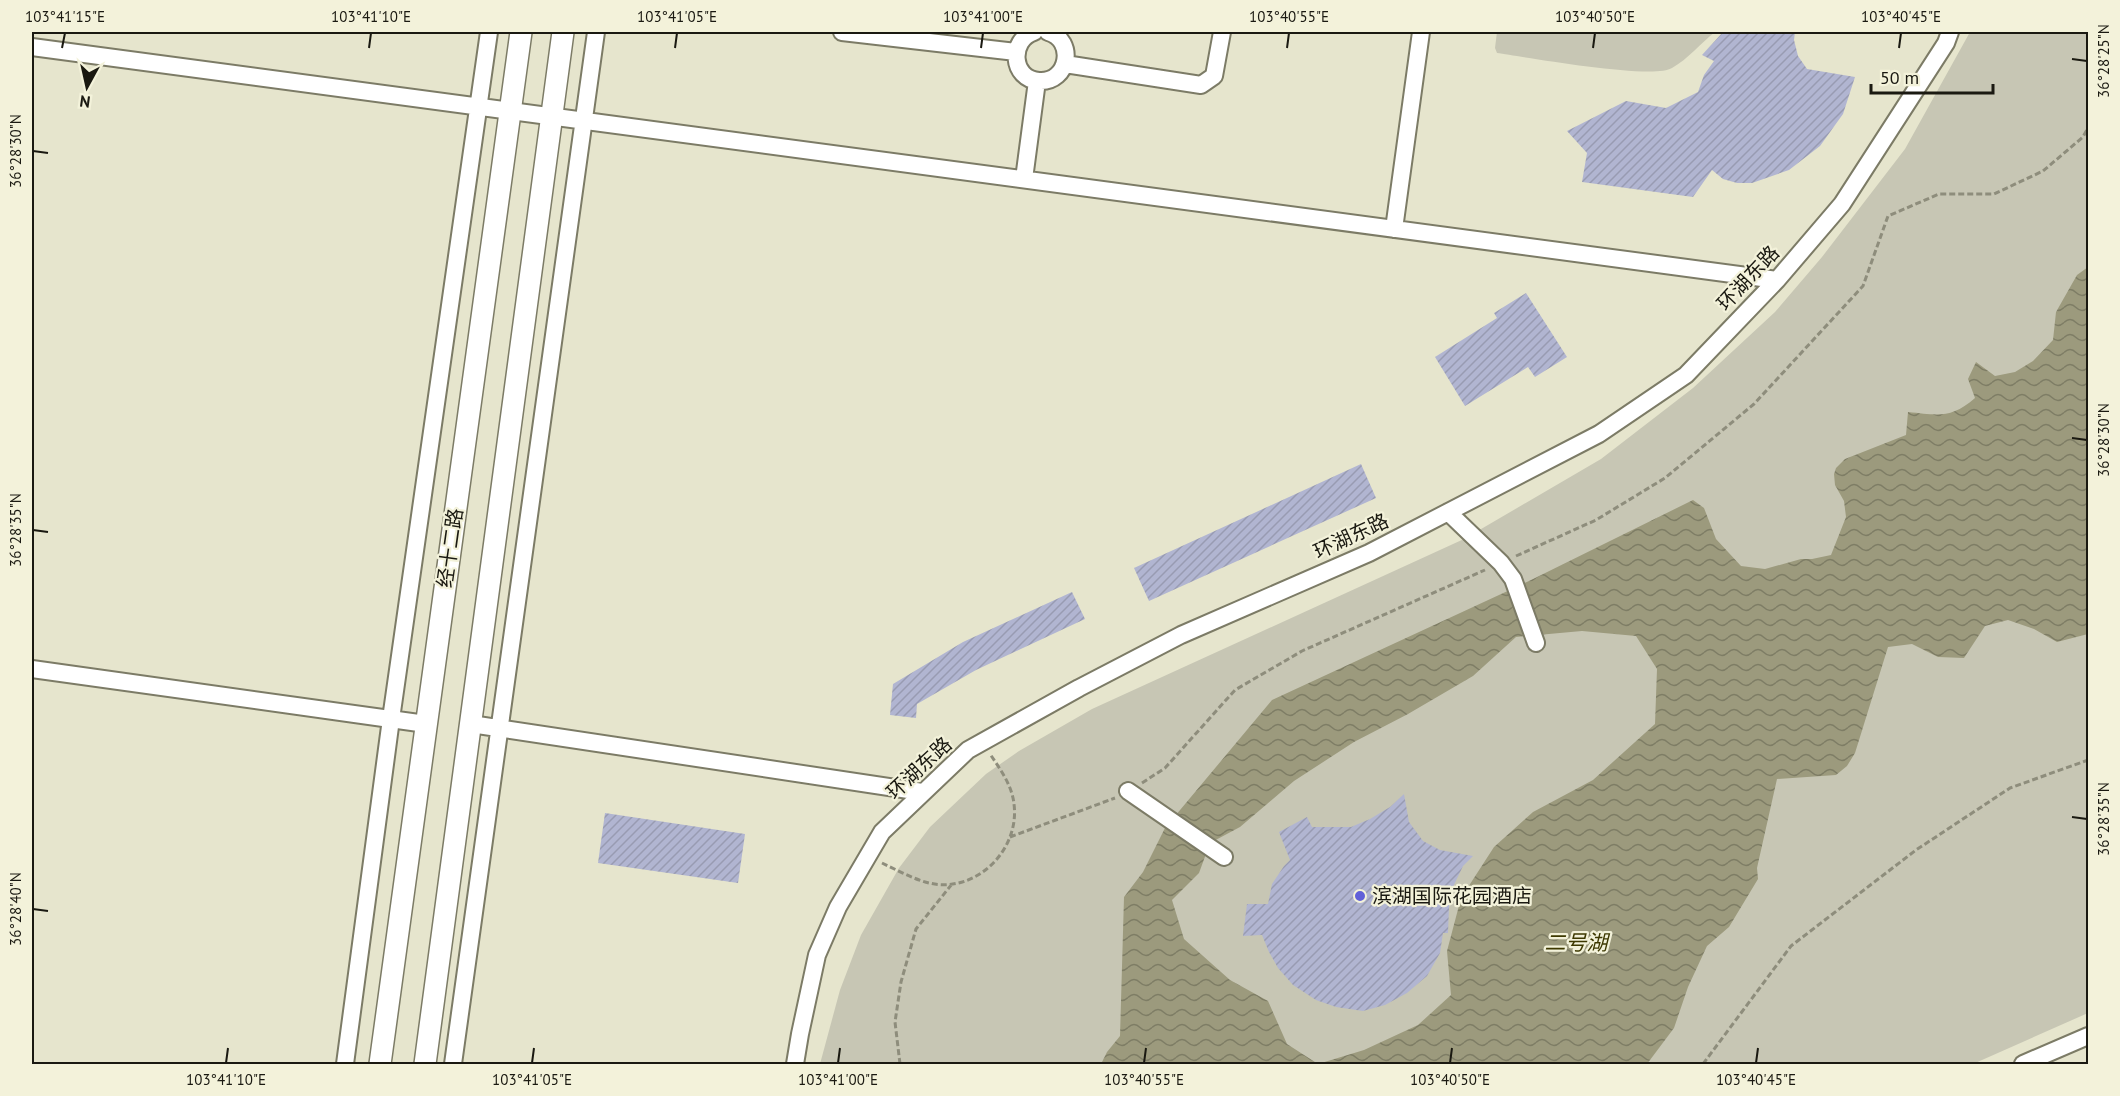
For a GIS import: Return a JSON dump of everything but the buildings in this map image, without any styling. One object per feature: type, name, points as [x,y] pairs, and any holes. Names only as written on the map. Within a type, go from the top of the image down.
[{"type":"main road","name":"经十二路","points":[[380,1065],[521,32]]},
{"type":"main road","points":[[425,1065],[563,32]]},
{"type":"street","points":[[345,1065],[489,32]]},
{"type":"street","points":[[453,1065],[596,32]]},
{"type":"street","points":[[842,32],[1016,52]]},
{"type":"street","points":[[1034,32],[1023,38],[1016,52],[1018,67],[1037,81],[1053,78],[1059,74],[1065,64],[1064,44],[1048,32]]},
{"type":"street","points":[[1065,64],[1201,85],[1214,76],[1222,32]]},
{"type":"street","points":[[1394,229],[1421,32]]},
{"type":"street","name":"环湖东路","points":[[795,1065],[817,955],[838,907],[882,832],[968,750],[1079,688],[1181,635],[1369,553],[1599,434],[1686,375],[1777,280],[1842,204],[1946,43],[1950,32]]},
{"type":"street","points":[[32,47],[1777,280]]},
{"type":"street","points":[[1024,179],[1037,81]]},
{"type":"street","points":[[1448,512],[1501,563],[1513,579],[1536,643]]},
{"type":"street","points":[[32,669],[426,724]]},
{"type":"street","points":[[471,724],[922,792]]},
{"type":"street","points":[[1128,791],[1224,857]]},
{"type":"street","points":[[2024,1065],[2088,1036]]},
{"type":"path","points":[[1010,837],[1121,795],[1165,768],[1235,690],[1302,651],[1596,520],[1665,478],[1754,404],[1863,286],[1888,216],[1940,194],[1994,194],[2043,171],[2083,137],[2088,128]]},
{"type":"path","points":[[868,856],[910,876],[931,883],[953,884],[975,877],[993,864],[1006,847],[1010,837],[1014,825],[1014,803],[1008,782],[983,742]]},
{"type":"path","points":[[1703,1065],[1791,946],[1916,850],[2010,788],[2088,760]]},
{"type":"path","points":[[900,1065],[895,1022],[901,982],[916,929],[953,884]]},
{"type":"green space","points":[[1497,32],[1715,32],[1672,68],[1660,71],[1641,71],[1616,70],[1497,53],[1495,48]]},
{"type":"green space","points":[[1970,32],[2088,32],[2088,1013],[1973,1064],[820,1064],[840,990],[861,935],[899,868],[930,827],[986,774],[1019,751],[1092,709],[1464,539],[1601,459],[1693,388],[1775,312],[1822,257],[1905,149]]},
{"type":"water","name":"二号湖","points":[[2088,267],[2088,634],[2057,642],[2034,629],[2008,620],[1985,626],[1964,658],[1938,657],[1912,644],[1888,647],[1855,753],[1847,766],[1836,775],[1777,779],[1757,868],[1758,879],[1729,927],[1707,946],[1688,987],[1674,1028],[1647,1064],[1318,1064],[1101,1064],[1120,1036],[1124,897],[1143,872],[1165,828],[1272,700],[1529,581],[1693,500],[1704,508],[1716,539],[1741,566],[1765,569],[1801,559],[1831,555],[1846,517],[1844,501],[1835,485],[1836,468],[1845,459],[1906,435],[1908,412],[1944,414],[1966,405],[1975,398],[1968,379],[1976,362],[1995,376],[2015,372],[2033,361],[2053,340],[2056,312],[2077,275]],"holes":[[[1582,631],[1636,636],[1657,669],[1655,724],[1593,780],[1533,812],[1494,847],[1461,898],[1447,951],[1451,995],[1418,1025],[1364,1050],[1318,1064],[1287,1044],[1268,1001],[1230,980],[1184,939],[1172,900],[1199,873],[1210,843],[1240,827],[1294,781],[1354,742],[1473,676],[1516,637]]]},
{"type":"place","name":"滨湖国际花园酒店","points":[[1360,896]]}]
